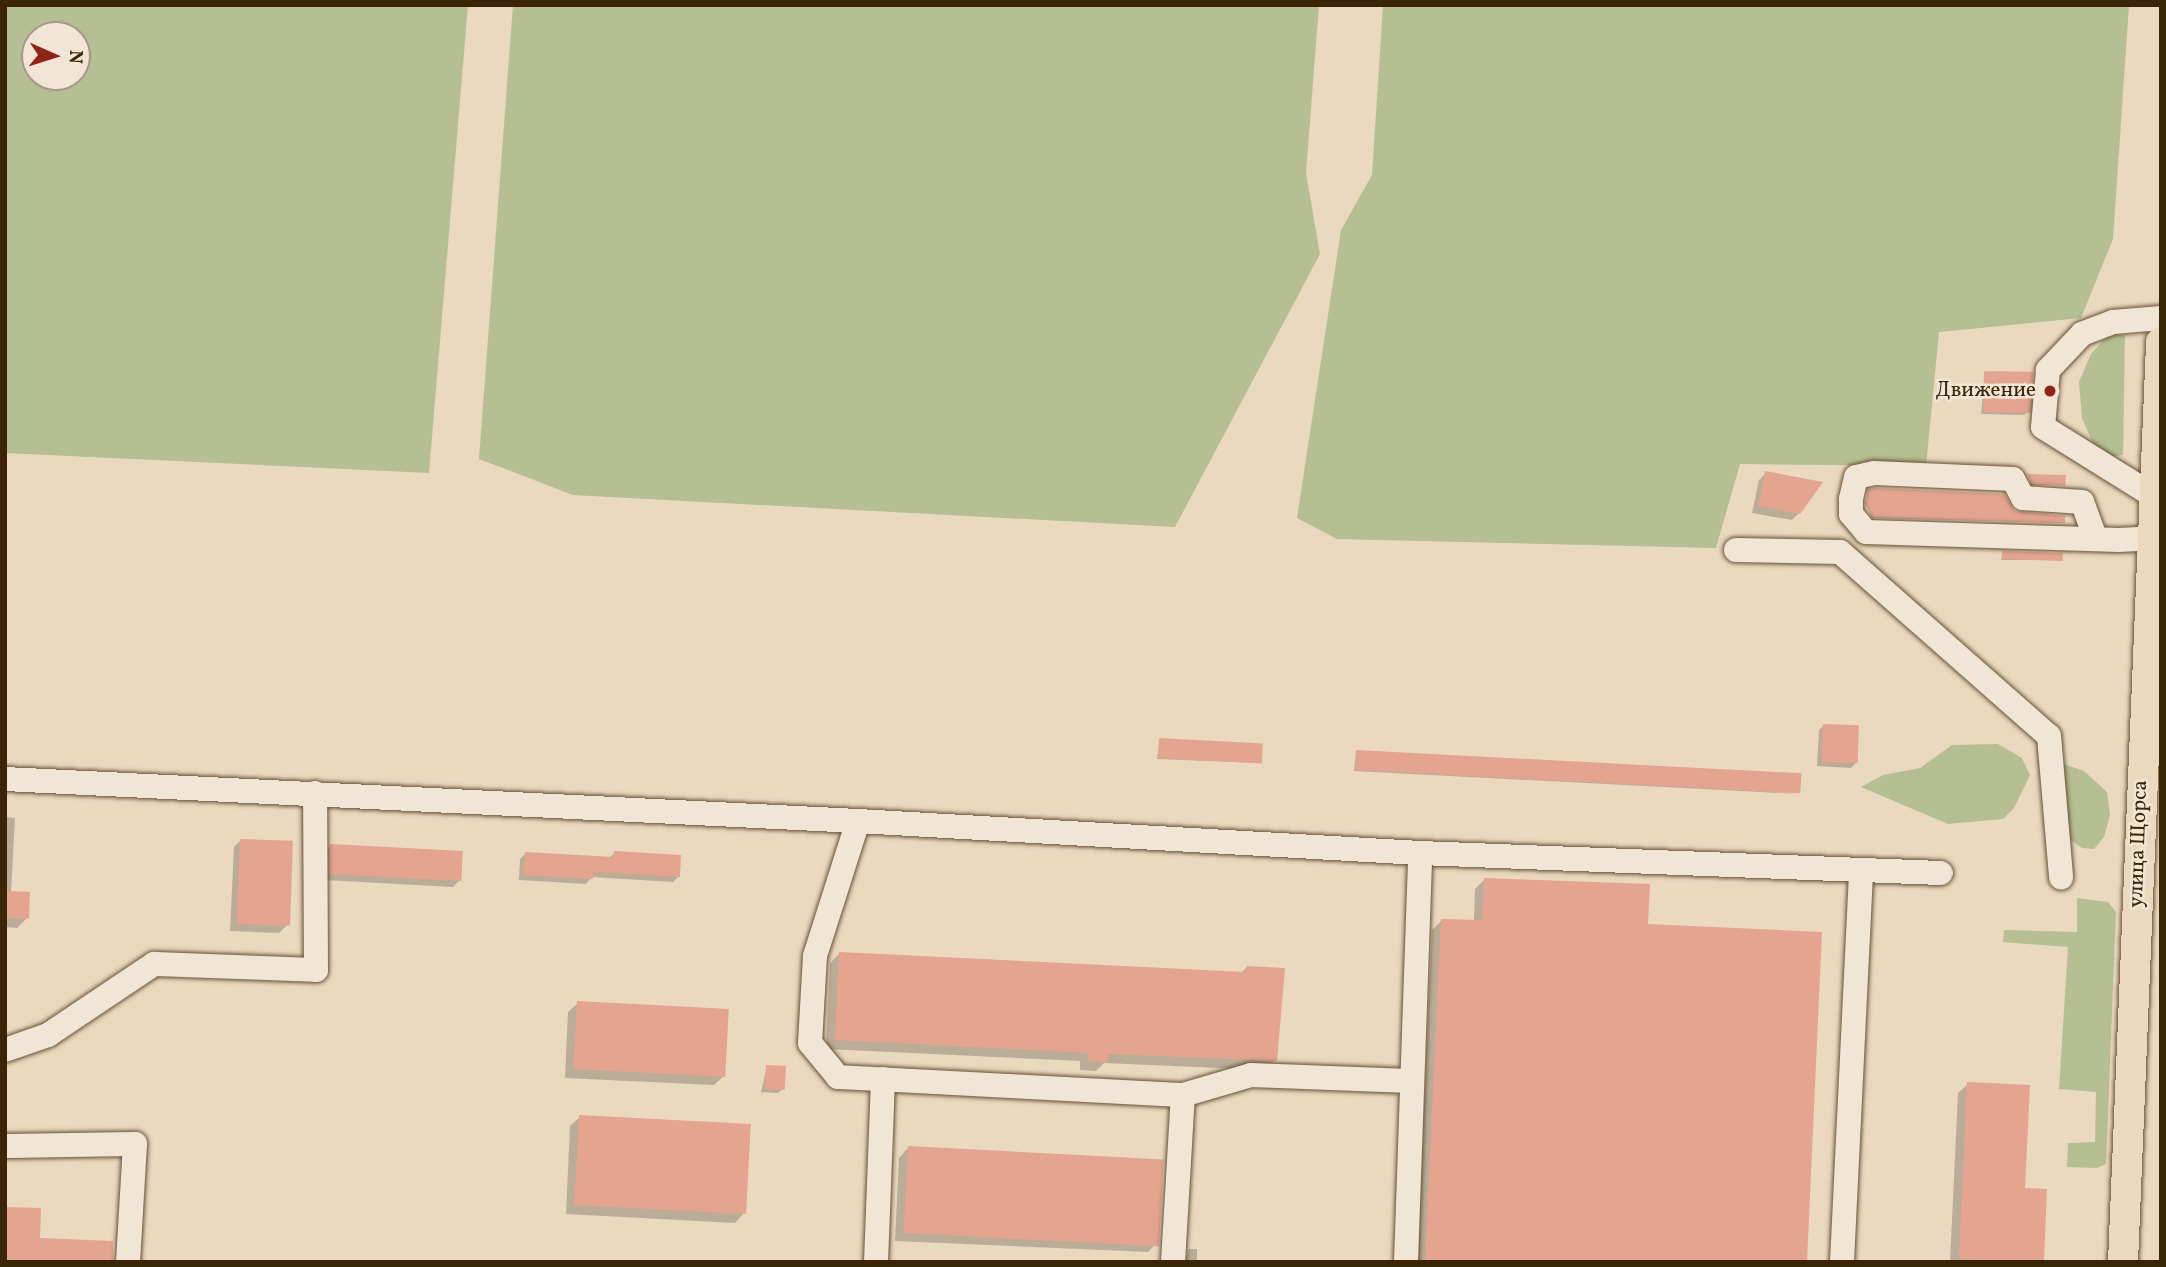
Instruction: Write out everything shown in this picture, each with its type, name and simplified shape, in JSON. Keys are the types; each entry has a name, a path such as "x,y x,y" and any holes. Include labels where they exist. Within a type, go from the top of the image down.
{"main road":[{"name":"улица Щорса","path":"2123,1262 2152,720 2152,538 2157,495 2161,342"}],"lane":[{"path":"2157,495 2043,427 2048,370 2082,334 2113,321 2161,318"},
{"path":"2095,537 2082,502 2023,498 2013,479 1874,473 1856,477 1851,499 1851,514 1866,532 2095,537 2152,538"},
{"path":"1736,550 1840,552 2049,736 2061,877"},
{"path":"5,779 858,821 1420,853 1941,873"},
{"path":"5,1050 48,1035 153,964 316,970 315,793"},
{"path":"858,821 814,956 810,1043 838,1077 1184,1095 1251,1075 1410,1081"},
{"path":"1406,1262 1410,1081 1420,853"},
{"path":"1842,1262 1861,870"},
{"path":"876,1262 883,1079"},
{"path":"1173,1262 1184,1095"},
{"path":"5,1146 135,1144 128,1262"}],"green space":[{"path":"5,5 468,5 429,473 5,453"},
{"path":"513,5 1319,5 1306,173 1320,254 1175,527 573,495 479,459"},
{"path":"1383,5 2129,5 2113,239 2081,318 1939,332 1926,466 1740,464 1716,548 1337,539 1297,518 1341,230 1372,175"},
{"path":"2109,334 2125,335 2123,455 2108,457 2094,446 2082,418 2079,382 2091,354"},
{"path":"1998,744 2022,758 2030,775 2014,808 2003,819 1948,824 1861,787 1883,775 1920,768 1952,745"},
{"path":"2052,760 2084,771 2107,792 2110,815 2104,837 2094,849 2082,848 2068,838"},
{"path":"2077,898 2108,902 2116,912 2106,1164 2097,1168 2067,1167 2068,1143 2095,1142 2096,1092 2059,1089 2068,947 2003,942 2004,930 2077,932"}],"building":[{"path":"1984,371 2033,372 2032,413 1983,412"},
{"path":"1765,471 1823,482 1800,514 1758,506"},
{"path":"2027,474 2066,475 2065,486 2032,484"},
{"path":"1868,489 2004,494 2015,511 2065,516 2065,523 1873,517 1866,501"},
{"path":"2002,551 2063,553 2063,561 2002,559"},
{"path":"1823,724 1859,725 1858,763 1822,762"},
{"path":"1159,738 1263,743 1262,763 1158,758"},
{"path":"1356,750 1801,773 1800,793 1355,770"},
{"path":"240,839 293,841 290,926 237,924"},
{"path":"330,844 463,851 461,881 328,874"},
{"path":"614,851 681,855 680,877 594,872 593,879 523,875 525,852 614,857"},
{"path":"1484,878 1650,884 1648,924 1822,932 1807,1262 1425,1262 1441,919 1482,920"},
{"path":"5,891 30,892 29,919 5,918"},
{"path":"839,952 1246,972 1247,966 1285,968 1277,1061 1108,1054 1107,1062 1088,1061 1089,1053 835,1040"},
{"path":"577,1001 729,1009 725,1077 573,1069"},
{"path":"766,1065 786,1066 785,1090 765,1089"},
{"path":"1967,1082 2030,1085 2025,1188 2047,1189 2044,1262 1959,1259"},
{"path":"579,1115 751,1124 746,1214 574,1205"},
{"path":"908,1146 1164,1159 1159,1246 903,1233"},
{"path":"5,1207 41,1208 40,1238 113,1241 113,1262 5,1262"}],"place":[{"name":"Движение","path":"2050,391"}]}
